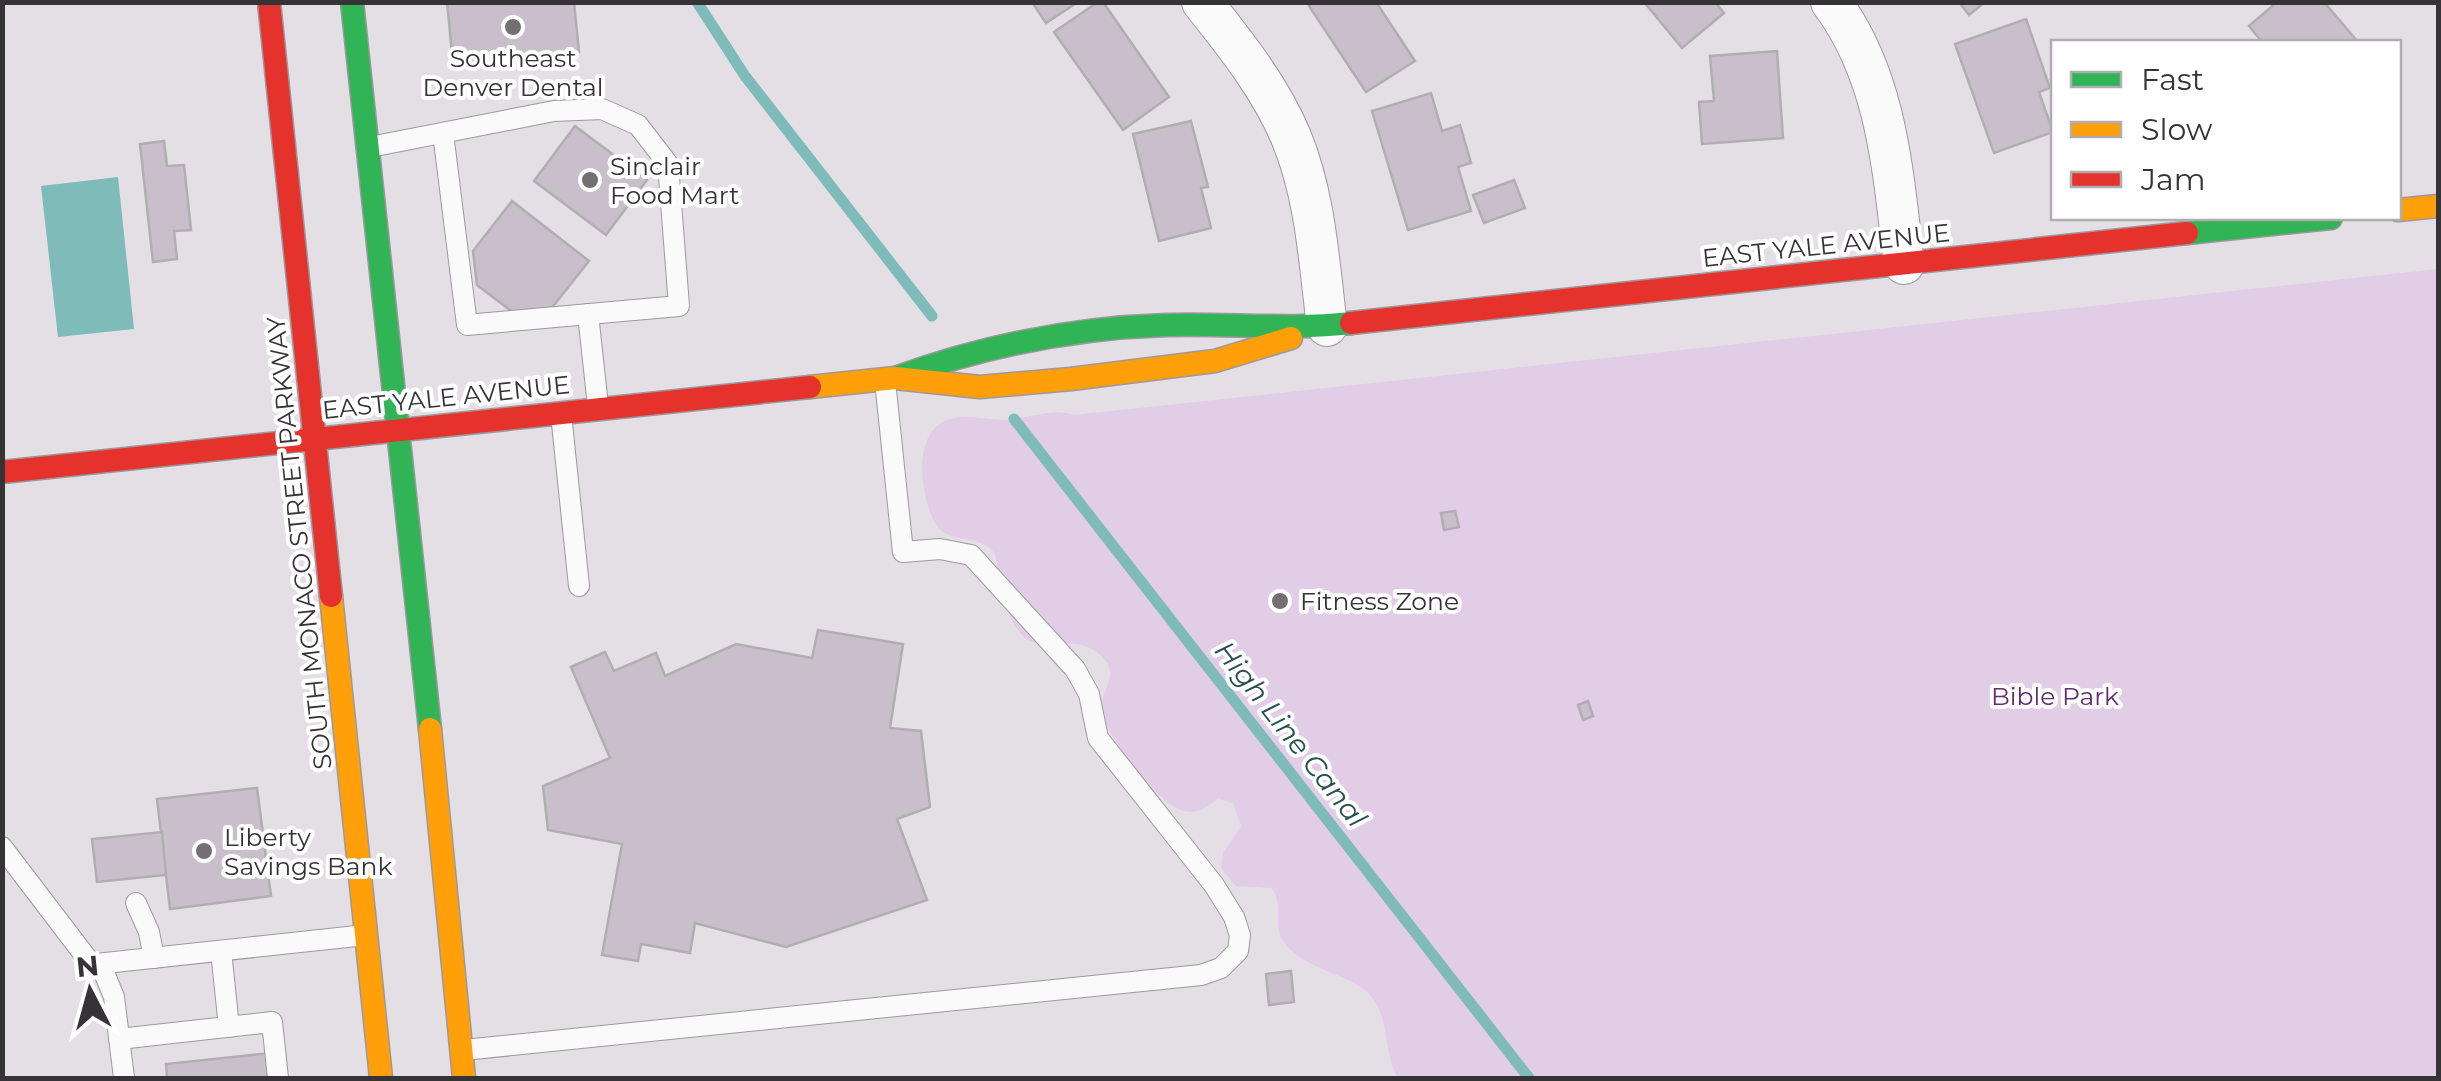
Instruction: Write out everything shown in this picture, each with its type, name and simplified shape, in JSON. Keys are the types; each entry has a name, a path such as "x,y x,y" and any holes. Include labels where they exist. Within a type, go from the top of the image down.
{"main road":[{"name":"SOUTH MONACO STREET PARKWAY","path":"269,2 382,1078"},
{"path":"352,2 400,430 464,1078"},
{"path":"2401,210 2438,206"},
{"name":"EAST YALE AVENUE","path":"890,378 954,355 1038,338 1184,322 1327,326 2312,220"},
{"name":"EAST YALE AVENUE","path":"3,472 890,378 980,387 1182,367 1238,356 1327,326"}],"street":[{"path":"1202,2 1260,78 1292,139 1313,215 1327,326"},
{"path":"1831,2 1860,50 1881,109 1904,264"}],"lane":[{"path":"368,148 443,133 554,111 602,109 638,125 668,164 678,306 468,325 443,133"},
{"path":"588,314 598,409"},
{"path":"461,1050 1200,974 1217,971 1234,958 1240,942 1234,917 1214,885 1098,738 1089,694 1075,669 972,554 940,549 903,552 890,378"},
{"path":"561,413 579,586"},
{"path":"2,847 89,961 101,964 366,935"},
{"path":"136,903 150,932 154,958"},
{"path":"221,951 229,1027"},
{"path":"101,964 112,991 124,1078"},
{"path":"120,1039 272,1022 278,1078"}],"green space":[{"name":"Bible Park","path":"2438,269 2438,1078 1398,1078 1375,1001 1357,985 1290,949 1279,933 1277,900 1271,888 1236,886 1221,868 1223,853 1241,826 1233,803 1218,799 1191,812 1179,809 1151,787 1106,723 1102,704 1110,672 1105,660 1083,645 1039,644 1021,634 1006,606 995,554 981,543 940,530 930,511 923,481 924,449 929,436 938,425 957,418 1005,420 1049,413 1074,415"}],"water":[{"path":"118,177 134,329 58,337 41,186"}],"building":[{"name":"Southeast Denver Dental","path":"447,2 574,2 579,52 453,64"},
{"path":"1032,2 1078,2 1046,23"},
{"path":"1103,2 1169,97 1123,130 1054,32"},
{"path":"1313,2 1376,2 1415,61 1366,92 1309,6"},
{"path":"1644,2 1715,2 1724,13 1682,48"},
{"path":"1959,2 1985,2 1969,15"},
{"path":"2277,2 2324,2 2356,40 2260,40 2249,26"},
{"path":"2026,19 2050,88 2039,92 2051,133 1994,153 1955,44"},
{"path":"1777,51 1783,138 1702,144 1699,102 1714,101 1710,56"},
{"path":"1431,93 1442,131 1460,125 1471,163 1458,167 1471,211 1408,230 1372,111"},
{"path":"1191,121 1208,187 1201,188 1211,228 1159,241 1133,134"},
{"name":"Sinclair Food Mart","path":"575,126 647,180 606,235 534,181"},
{"path":"164,141 167,166 184,165 191,230 174,231 177,259 153,262 140,144"},
{"path":"1514,180 1525,208 1484,223 1473,195"},
{"path":"512,201 589,261 550,310 515,314 477,285 473,251"},
{"path":"1455,511 1459,527 1444,530 1441,513"},
{"path":"818,630 903,644 890,728 921,731 930,807 897,819 927,900 786,947 695,923 690,953 641,944 638,961 602,955 622,844 548,830 543,786 610,758 571,667 605,652 614,671 656,653 665,676 736,644 812,658"},
{"path":"1588,701 1593,716 1583,720 1578,705"},
{"path":"257,788 271,896 170,909 157,799"},
{"path":"162,832 166,875 97,882 92,839"},
{"path":"1291,971 1294,1002 1269,1005 1266,974"},
{"path":"270,1053 273,1078 167,1078 166,1064"}],"waterway":[{"name":"High Line Canal","path":"697,2 745,76 932,316"},
{"name":"High Line Canal","path":"1014,419 1529,1078"}],"traffic: fast":[{"path":"352,2 430,729"},
{"path":"2187,233 2312,220"},
{"path":"895,378 995,348 1096,330 1166,325 1351,323"}],"traffic: slow":[{"path":"2401,210 2438,206"},
{"path":"810,387 895,378 980,387 1071,379 1215,361 1291,338"},
{"path":"331,596 381,1078"},
{"path":"430,729 464,1078"}],"traffic: jam":[{"path":"269,2 331,596"},
{"path":"1351,323 2187,233"},
{"path":"2,472 810,387"}],"place":[{"name":"Southeast Denver Dental","path":"513,27"},
{"name":"Sinclair Food Mart","path":"590,180"},
{"name":"Fitness Zone","path":"1280,601"},
{"name":"Liberty Savings Bank","path":"204,851"}]}
